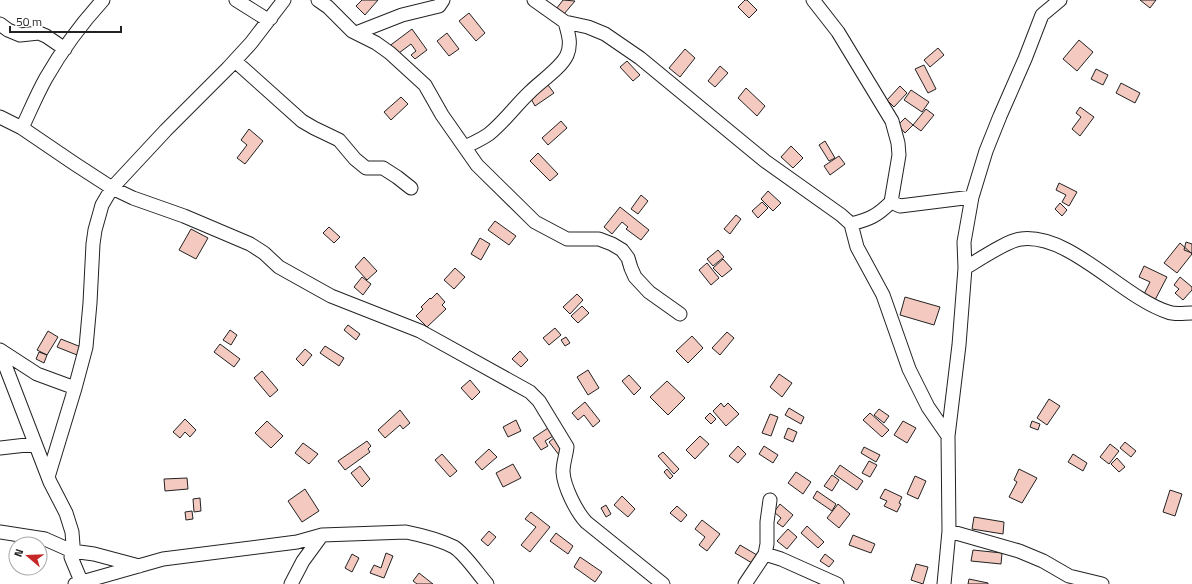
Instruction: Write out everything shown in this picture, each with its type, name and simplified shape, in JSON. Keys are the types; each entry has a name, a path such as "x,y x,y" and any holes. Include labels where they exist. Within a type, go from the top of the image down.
{"street":[{"path":"22,128 46,79 65,49 103,0"},
{"path":"236,0 268,20 271,18"},
{"path":"48,477 86,347 93,244 102,205 112,188 171,125 235,61 284,0"},
{"path":"318,0 328,7 352,31 376,43 390,53 425,85 442,115 477,165 535,222 567,239 599,239 622,250 628,258 635,277 649,292 680,314"},
{"path":"356,33 402,15 439,6 443,0"},
{"path":"534,0 565,22 588,27 605,34 622,44 765,161 841,215 851,224 857,247 883,295 909,369 928,407 948,436"},
{"path":"813,0 838,32 892,121 898,143 899,155 891,202 880,213 869,219 851,224"},
{"path":"944,584 949,531 948,436 960,345 965,268 964,242 972,197 994,130 1042,15 1060,0"},
{"path":"465,147 488,135 519,103 564,61 568,54 570,45 570,39 565,22"},
{"path":"0,24 8,30 20,35 39,33 65,49"},
{"path":"235,61 302,121 339,140 361,165 370,169 383,168 411,188"},
{"path":"0,117 22,128 112,188 133,198 184,216 250,244 264,253 279,267 304,280 312,286 358,308 420,331 530,392 539,401 567,447 563,464 564,478 580,516 663,584"},
{"path":"891,202 900,206 972,197"},
{"path":"965,268 1007,243 1020,238 1036,239 1053,243 1081,258 1137,296 1160,309 1170,313 1192,313"},
{"path":"0,351 37,374 75,388"},
{"path":"0,351 48,477 66,513 72,532 73,545 71,557 78,583 163,560 297,542 322,535 406,532 418,534 454,548 460,552 487,584"},
{"path":"0,448 35,444"},
{"path":"745,584 765,554 770,500"},
{"path":"949,531 1019,550 1043,561 1069,576 1102,584"},
{"path":"0,532 45,539 72,551 94,554 140,566"},
{"path":"291,584 303,562 322,535"},
{"path":"765,554 781,559 837,584"}],"building":[{"path":"362,0 378,0 365,15 356,6"},
{"path":"563,0 575,1 564,14 557,8"},
{"path":"745,0 747,0 757,10 749,18 738,7"},
{"path":"1140,0 1156,0 1150,8"},
{"path":"469,13 485,33 476,41 459,21"},
{"path":"412,29 427,50 415,59 411,55 416,51 411,44 395,56 388,47"},
{"path":"447,33 459,49 449,56 437,41"},
{"path":"1079,40 1093,52 1077,71 1063,59"},
{"path":"938,48 944,55 930,67 924,60"},
{"path":"685,49 695,58 680,77 669,68"},
{"path":"627,61 640,75 633,81 620,67"},
{"path":"924,65 936,89 928,93 915,69"},
{"path":"720,66 728,73 715,87 708,81"},
{"path":"1096,69 1108,75 1103,85 1091,79"},
{"path":"1121,83 1140,93 1135,103 1116,93"},
{"path":"548,85 554,93 535,106 530,97"},
{"path":"900,86 907,93 894,107 887,100"},
{"path":"746,88 765,106 757,116 738,98"},
{"path":"911,90 929,102 922,112 904,100"},
{"path":"401,97 408,104 391,120 384,112"},
{"path":"1080,107 1094,117 1080,136 1072,129 1081,117 1076,113"},
{"path":"926,109 934,115 921,131 913,125"},
{"path":"905,118 913,125 905,133 898,125"},
{"path":"561,121 567,128 548,145 542,138"},
{"path":"249,129 263,141 245,164 237,158 247,145 241,140"},
{"path":"825,141 835,158 829,161 819,145"},
{"path":"791,146 803,158 793,168 781,157"},
{"path":"538,153 558,174 550,181 530,161"},
{"path":"839,156 845,164 830,175 824,166"},
{"path":"1059,183 1077,192 1069,206 1062,202 1066,195 1056,190"},
{"path":"768,191 781,203 773,211 761,199"},
{"path":"641,195 648,201 638,214 631,209"},
{"path":"762,202 768,208 758,218 752,211"},
{"path":"1060,203 1067,210 1062,216 1055,209"},
{"path":"620,207 649,230 641,240 626,229 628,227 622,222 612,234 604,227"},
{"path":"736,215 741,219 730,234 724,229"},
{"path":"495,221 516,236 509,245 488,230"},
{"path":"329,227 340,237 334,243 323,233"},
{"path":"191,229 208,238 196,259 179,250"},
{"path":"480,238 490,244 481,260 471,254"},
{"path":"1186,242 1192,244 1192,253 1184,250"},
{"path":"1180,243 1192,254 1177,273 1164,263"},
{"path":"718,250 724,257 713,266 707,259"},
{"path":"364,257 377,271 367,280 355,267"},
{"path":"723,259 732,269 722,277 713,268"},
{"path":"707,263 719,278 711,285 699,270"},
{"path":"1144,266 1167,277 1155,300 1144,294 1150,282 1139,277"},
{"path":"455,268 465,277 454,289 444,280"},
{"path":"362,277 371,284 363,295 354,287"},
{"path":"1180,277 1192,287 1192,290 1183,300 1175,293 1179,289 1174,285"},
{"path":"437,293 445,302 442,305 446,309 427,327 416,316 423,309 421,307"},
{"path":"577,294 583,300 570,314 563,307"},
{"path":"905,297 940,307 934,325 900,315"},
{"path":"582,306 589,313 578,323 571,316"},
{"path":"348,325 360,334 356,340 344,330"},
{"path":"555,328 561,335 549,345 543,338"},
{"path":"230,330 237,335 231,345 223,340"},
{"path":"48,331 58,337 47,355 37,350"},
{"path":"727,332 734,338 720,355 712,348"},
{"path":"692,336 703,348 688,363 676,351"},
{"path":"566,337 570,343 565,346 561,340"},
{"path":"61,339 81,347 77,355 57,347"},
{"path":"220,344 240,359 234,367 214,352"},
{"path":"325,346 344,358 339,366 320,353"},
{"path":"305,349 312,355 303,366 296,359"},
{"path":"520,351 528,360 521,367 512,359"},
{"path":"39,352 47,355 44,363 36,359"},
{"path":"588,370 599,388 588,395 577,377"},
{"path":"262,371 278,390 270,397 254,378"},
{"path":"779,374 792,383 782,397 770,387"},
{"path":"629,375 641,388 634,395 622,381"},
{"path":"470,380 480,392 472,400 461,388"},
{"path":"667,381 685,398 668,415 650,397"},
{"path":"1049,399 1060,406 1047,425 1037,418"},
{"path":"585,402 600,421 593,427 584,415 578,420 572,413"},
{"path":"721,403 724,407 728,403 739,414 726,426 713,411"},
{"path":"789,408 804,417 801,424 785,415"},
{"path":"879,409 889,416 884,423 874,415"},
{"path":"400,410 410,423 403,429 400,425 385,438 378,430"},
{"path":"710,413 716,419 711,424 705,418"},
{"path":"870,413 889,430 882,437 863,420"},
{"path":"770,414 778,417 771,436 762,433"},
{"path":"185,419 196,430 190,437 185,432 180,438 173,432"},
{"path":"516,420 521,431 508,437 503,427"},
{"path":"267,421 283,436 271,448 255,433"},
{"path":"903,421 916,428 907,443 894,435"},
{"path":"1032,421 1040,424 1038,430 1030,427"},
{"path":"548,428 553,436 545,441 548,446 541,450 533,438"},
{"path":"788,428 797,432 793,442 784,438"},
{"path":"700,436 709,444 695,459 686,450"},
{"path":"555,437 565,450 559,455 549,442"},
{"path":"367,441 371,446 368,449 370,452 345,470 338,461"},
{"path":"1125,442 1136,451 1131,457 1120,448"},
{"path":"303,443 318,454 309,464 295,453"},
{"path":"1110,444 1119,451 1109,464 1100,457"},
{"path":"738,446 746,454 738,463 729,456"},
{"path":"764,446 778,455 773,463 759,454"},
{"path":"864,447 880,455 876,462 861,453"},
{"path":"489,449 497,457 482,470 475,462"},
{"path":"663,452 679,469 674,474 658,456"},
{"path":"442,454 457,471 450,477 435,460"},
{"path":"1073,454 1087,463 1083,471 1068,462"},
{"path":"1117,458 1125,467 1119,472 1111,464"},
{"path":"869,461 877,465 870,477 862,473"},
{"path":"513,464 521,478 503,487 496,473"},
{"path":"840,465 863,481 857,490 834,474"},
{"path":"360,466 370,479 362,487 351,473"},
{"path":"667,469 673,476 670,479 664,472"},
{"path":"1019,469 1037,478 1022,503 1009,497 1017,482 1014,480"},
{"path":"796,472 811,482 803,494 788,483"},
{"path":"832,475 839,480 832,491 824,486"},
{"path":"915,476 926,481 918,499 907,494"},
{"path":"187,478 188,489 165,491 164,479"},
{"path":"305,489 319,511 302,522 288,501"},
{"path":"885,489 902,497 899,503 901,504 897,512 884,506 887,501 880,498"},
{"path":"1170,490 1182,494 1175,516 1163,512"},
{"path":"817,491 836,504 832,511 813,498"},
{"path":"622,496 635,509 628,517 614,505"},
{"path":"200,498 201,511 194,512 193,499"},
{"path":"780,504 793,515 783,527 777,523 781,518 774,512"},
{"path":"838,504 850,514 839,528 827,518"},
{"path":"606,505 611,514 606,517 601,508"},
{"path":"677,506 687,515 681,522 670,513"},
{"path":"192,511 193,519 186,520 185,512"},
{"path":"531,512 550,527 530,552 521,545 536,527 525,519"},
{"path":"974,517 1004,522 1003,534 972,529"},
{"path":"702,520 720,534 707,551 699,545 705,537 695,529"},
{"path":"807,526 824,542 818,548 801,533"},
{"path":"788,529 797,537 787,549 777,541"},
{"path":"489,531 496,537 488,546 481,540"},
{"path":"556,533 573,546 568,554 550,541"},
{"path":"853,535 875,544 871,553 849,545"},
{"path":"740,545 757,555 752,563 735,553"},
{"path":"973,550 1002,553 1001,564 971,561"},
{"path":"386,553 393,556 384,578 370,573 374,565 381,568"},
{"path":"352,554 359,558 352,572 345,568"},
{"path":"825,554 834,561 829,567 820,561"},
{"path":"580,557 602,572 595,582 574,567"},
{"path":"916,564 928,567 923,584 911,580"},
{"path":"419,573 433,584 417,584 413,581"},
{"path":"969,579 988,583 988,584 968,584"}]}
